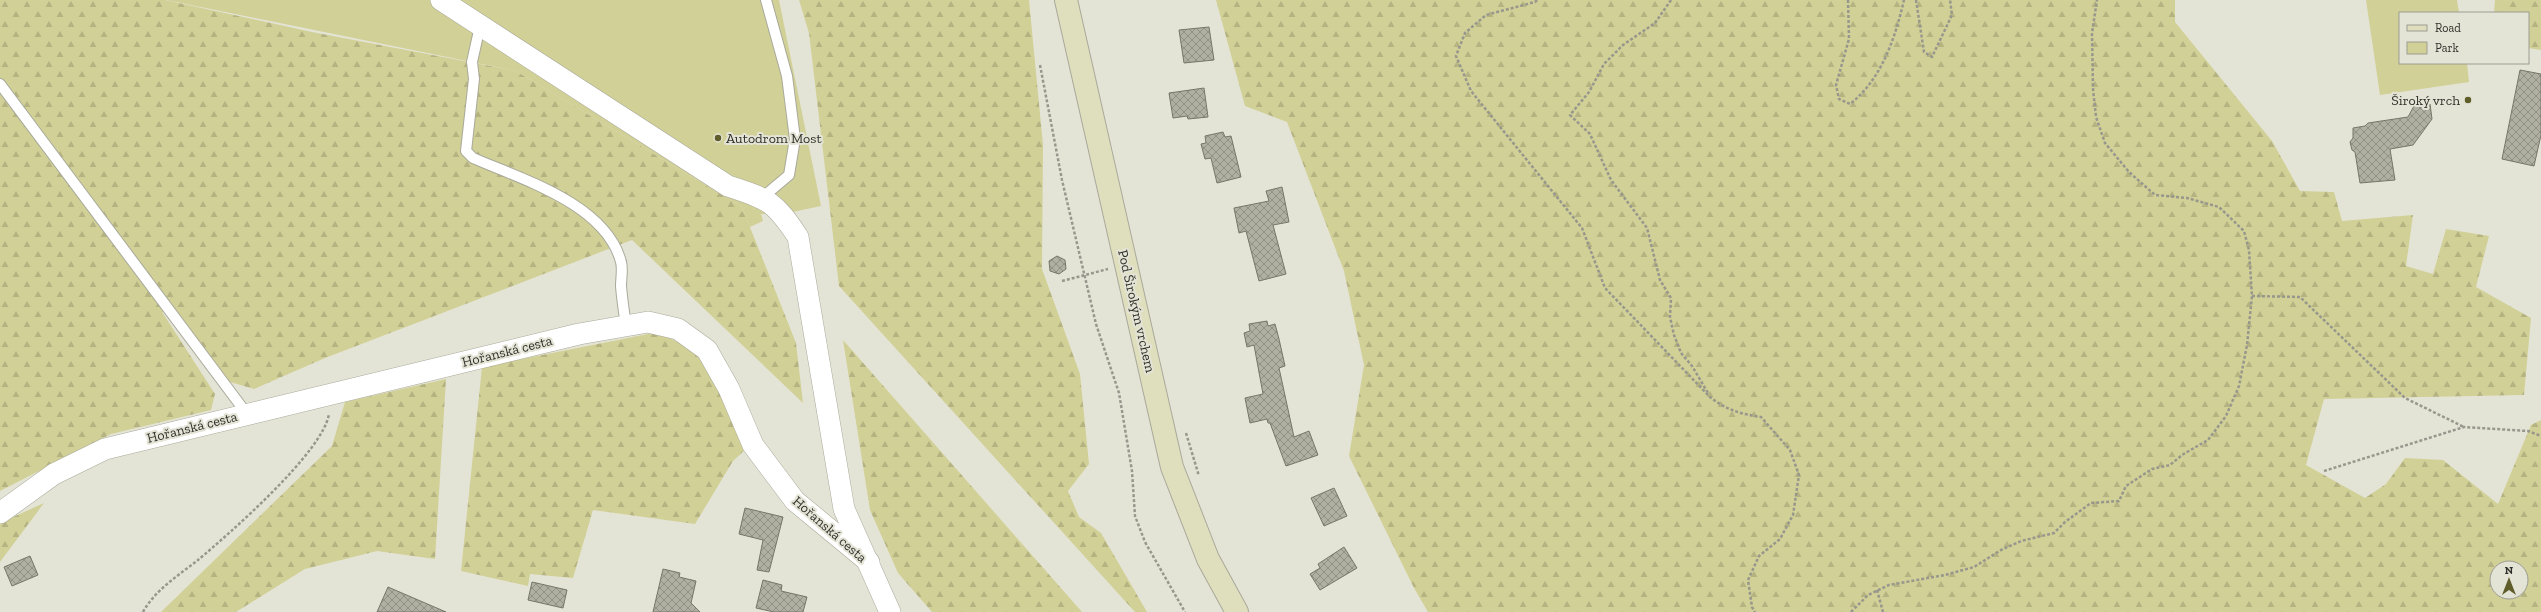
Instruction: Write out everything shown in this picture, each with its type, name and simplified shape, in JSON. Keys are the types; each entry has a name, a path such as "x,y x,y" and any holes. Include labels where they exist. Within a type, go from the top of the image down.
{"street":[{"path":"441,0 728,186 763,197 782,214 798,237 844,510 869,562"},
{"name":"Pod Širokým vrchem","path":"1066,0 1172,467 1208,559 1237,612"},
{"name":"Hořanská cesta","path":"0,513 54,474 105,449 579,334 648,322 678,329 707,350 729,389 753,445 795,501 869,562 890,612"}],"lane":[{"path":"763,197 789,175 795,139 786,76 766,0"},
{"path":"480,26 472,62 474,79 466,151 473,158 551,191 586,215 610,236 621,262 622,305 626,326"},
{"path":"0,84 247,414"}],"path":[{"path":"1537,0 1535,2 1486,15 1465,33 1456,56 1471,91 1582,228 1605,288 1721,407 1739,414 1761,417 1790,450 1799,475 1793,514 1780,539 1759,556 1748,580 1752,606 1756,612"},
{"path":"1671,0 1655,23 1623,45 1604,64 1589,92 1570,115 1590,134 1611,180 1647,228 1660,280 1671,298 1670,317 1674,335 1681,353 1692,366 1710,397"},
{"path":"1848,0 1849,39 1836,85 1839,99 1850,104 1865,93 1885,61 1904,0"},
{"path":"1916,0 1924,52 1932,57 1952,15 1950,0"},
{"path":"1851,612 1868,595 1889,585 1945,575 1974,567 2001,550 2021,541 2054,533 2065,522 2091,503 2119,501 2126,486 2152,469 2170,465 2182,455 2208,440 2226,416 2239,386 2247,344 2252,296 2249,250 2244,231 2219,207 2187,198 2155,195 2129,172 2105,142 2096,117 2093,88 2092,33 2097,0"},
{"path":"1040,65 1062,180 1101,345 1119,393 1132,471 1136,516 1139,529 1185,612"},
{"path":"1062,281 1126,265"},
{"path":"2252,296 2300,297 2406,398 2464,427"},
{"path":"143,612 150,600 208,551 302,462 327,424 330,410 325,395"},
{"path":"2324,471 2464,427 2528,431 2541,436"},
{"path":"1186,432 1199,477"},
{"path":"1877,590 1883,612"}],"green space":[{"path":"0,0 165,0 312,32 516,71 742,207 796,343 803,403 632,240 325,358 254,389 227,381 178,314 162,312 215,394 211,410 111,434 0,491"},
{"name":"Autodrom Most","path":"166,0 779,0 821,206 783,214 761,214 763,221 750,227 742,207 516,71"},
{"path":"799,0 1029,0 1043,145 1042,269 1080,374 1089,464 1068,491 1079,517 1101,533 1147,612 1135,612 839,286 809,33"},
{"path":"1216,0 2175,0 2175,22 2272,141 2300,191 2334,192 2342,221 2413,215 2406,266 2433,274 2446,229 2489,236 2476,287 2531,318 2524,395 2324,399 2306,465 2365,498 2386,484 2405,458 2443,460 2498,504 2531,425 2541,420 2541,612 1428,612 1414,588 1349,456 1364,365 1344,271 1287,122 1245,106"},
{"path":"2366,0 2457,0 2459,12 2399,12 2399,64 2467,64 2469,82 2380,95"},
{"path":"2495,0 2541,0 2541,50 2529,48 2529,12 2494,12"},
{"path":"658,332 703,355 746,449 733,461 695,524 593,510 573,578 530,574 528,586 461,571 482,367"},
{"path":"843,340 1082,612 932,612 898,573 870,510"},
{"path":"446,379 435,559 377,551 305,569 236,612 161,612 332,446 345,402"},
{"path":"44,503 0,562 0,523"}],"building":[{"path":"1209,27 1214,60 1184,63 1179,30"},
{"path":"2520,70 2541,74 2541,135 2534,166 2502,159"},
{"path":"1204,88 1208,117 1188,119 1187,116 1173,118 1169,93"},
{"path":"2430,104 2432,119 2413,145 2390,149 2395,180 2360,183 2355,152 2352,150 2350,142 2353,138 2353,128 2365,126 2368,123 2408,117 2414,106"},
{"path":"1223,132 1225,137 1231,136 1241,177 1217,183 1211,158 1205,159 1201,144 1206,143 1205,136"},
{"path":"1282,187 1289,222 1273,225 1286,274 1259,281 1246,231 1239,233 1234,208 1269,201 1266,191"},
{"path":"1057,256 1065,260 1066,269 1059,274 1050,271 1049,261"},
{"path":"1267,321 1268,326 1275,324 1279,339 1285,366 1279,368 1294,437 1309,431 1318,455 1286,466 1270,423 1268,423 1267,419 1250,423 1245,398 1263,394 1254,345 1247,347 1244,333 1250,331 1249,324"},
{"path":"1334,488 1347,516 1324,526 1311,498"},
{"path":"745,508 783,517 769,572 757,570 763,540 739,534"},
{"path":"1344,547 1357,568 1320,590 1310,574 1320,568 1318,564"},
{"path":"30,556 38,575 12,586 4,567"},
{"path":"663,569 680,573 679,577 696,581 691,603 700,612 653,612"},
{"path":"763,580 782,585 781,591 807,597 803,612 774,612 756,608"},
{"path":"532,582 567,590 563,608 528,600"},
{"path":"388,587 446,612 377,612"}],"place":[{"name":"Široký vrch","path":"2468,100"},
{"name":"Autodrom Most","path":"718,138"}]}
